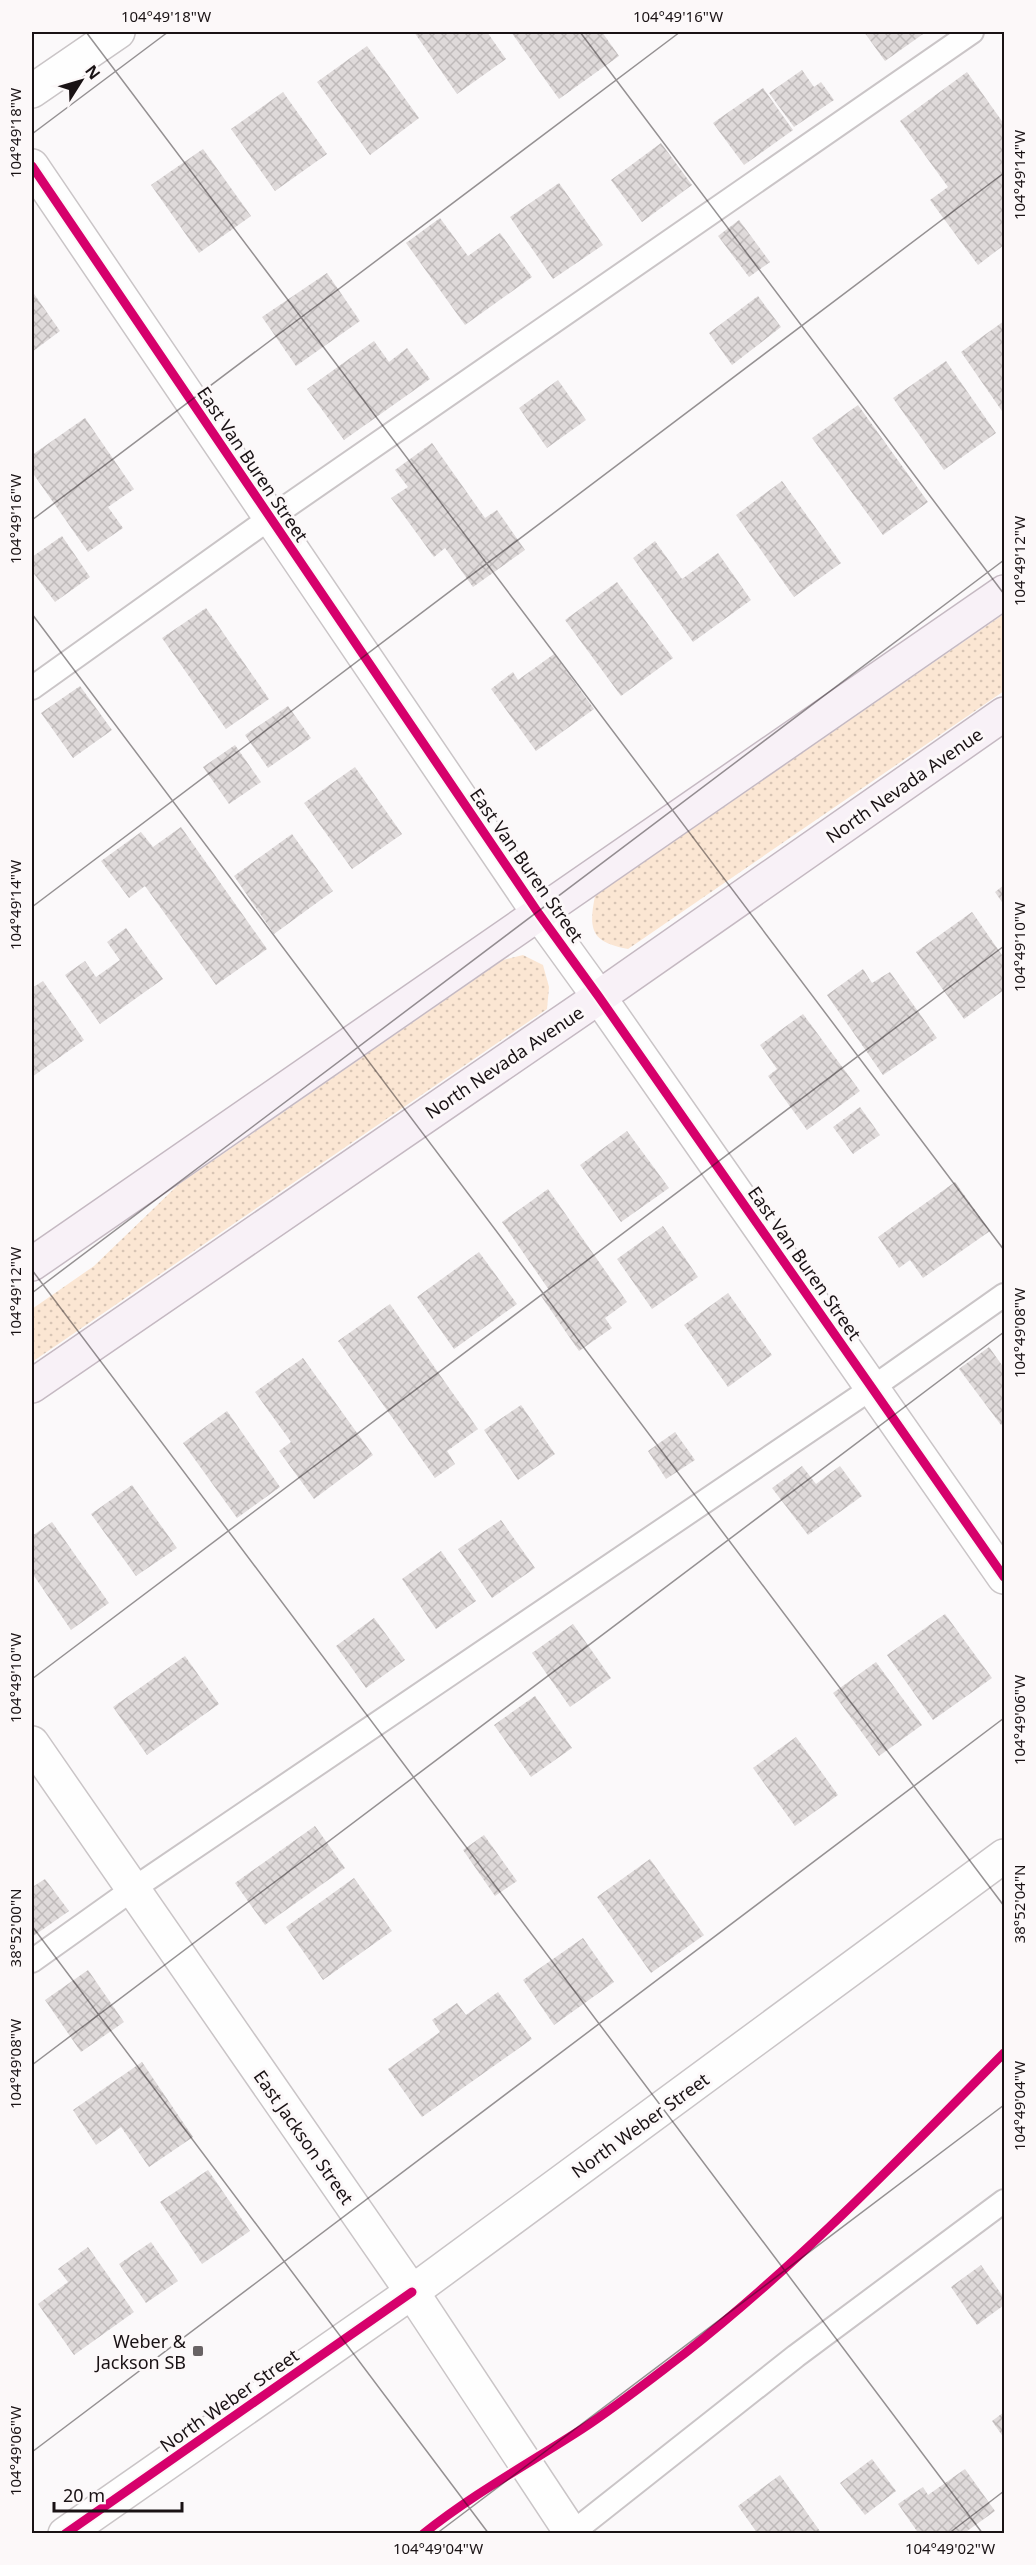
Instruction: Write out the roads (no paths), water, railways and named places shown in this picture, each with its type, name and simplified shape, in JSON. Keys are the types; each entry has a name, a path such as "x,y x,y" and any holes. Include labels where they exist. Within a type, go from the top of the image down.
{"main road":[{"path":"32,1264 1005,592"},
{"name":"North Nevada Avenue","path":"32,1386 599,997 1005,714"}],"street":[{"path":"32,92 118,32"},
{"name":"East Van Buren Street","path":"32,166 539,914 1005,1576"},
{"name":"East Jackson Street","path":"32,1743 412,2292 572,2533"},
{"name":"North Weber Street","path":"65,2534 412,2292 1005,1856"}],"lane":[{"path":"32,688 270,518 972,32"},
{"path":"32,1961 133,1889 872,1388 1005,1295"},
{"path":"572,2533 796,2356 1005,2201"}],"place":[{"name":"Weber & Jackson SB","path":"198,2351"}]}
